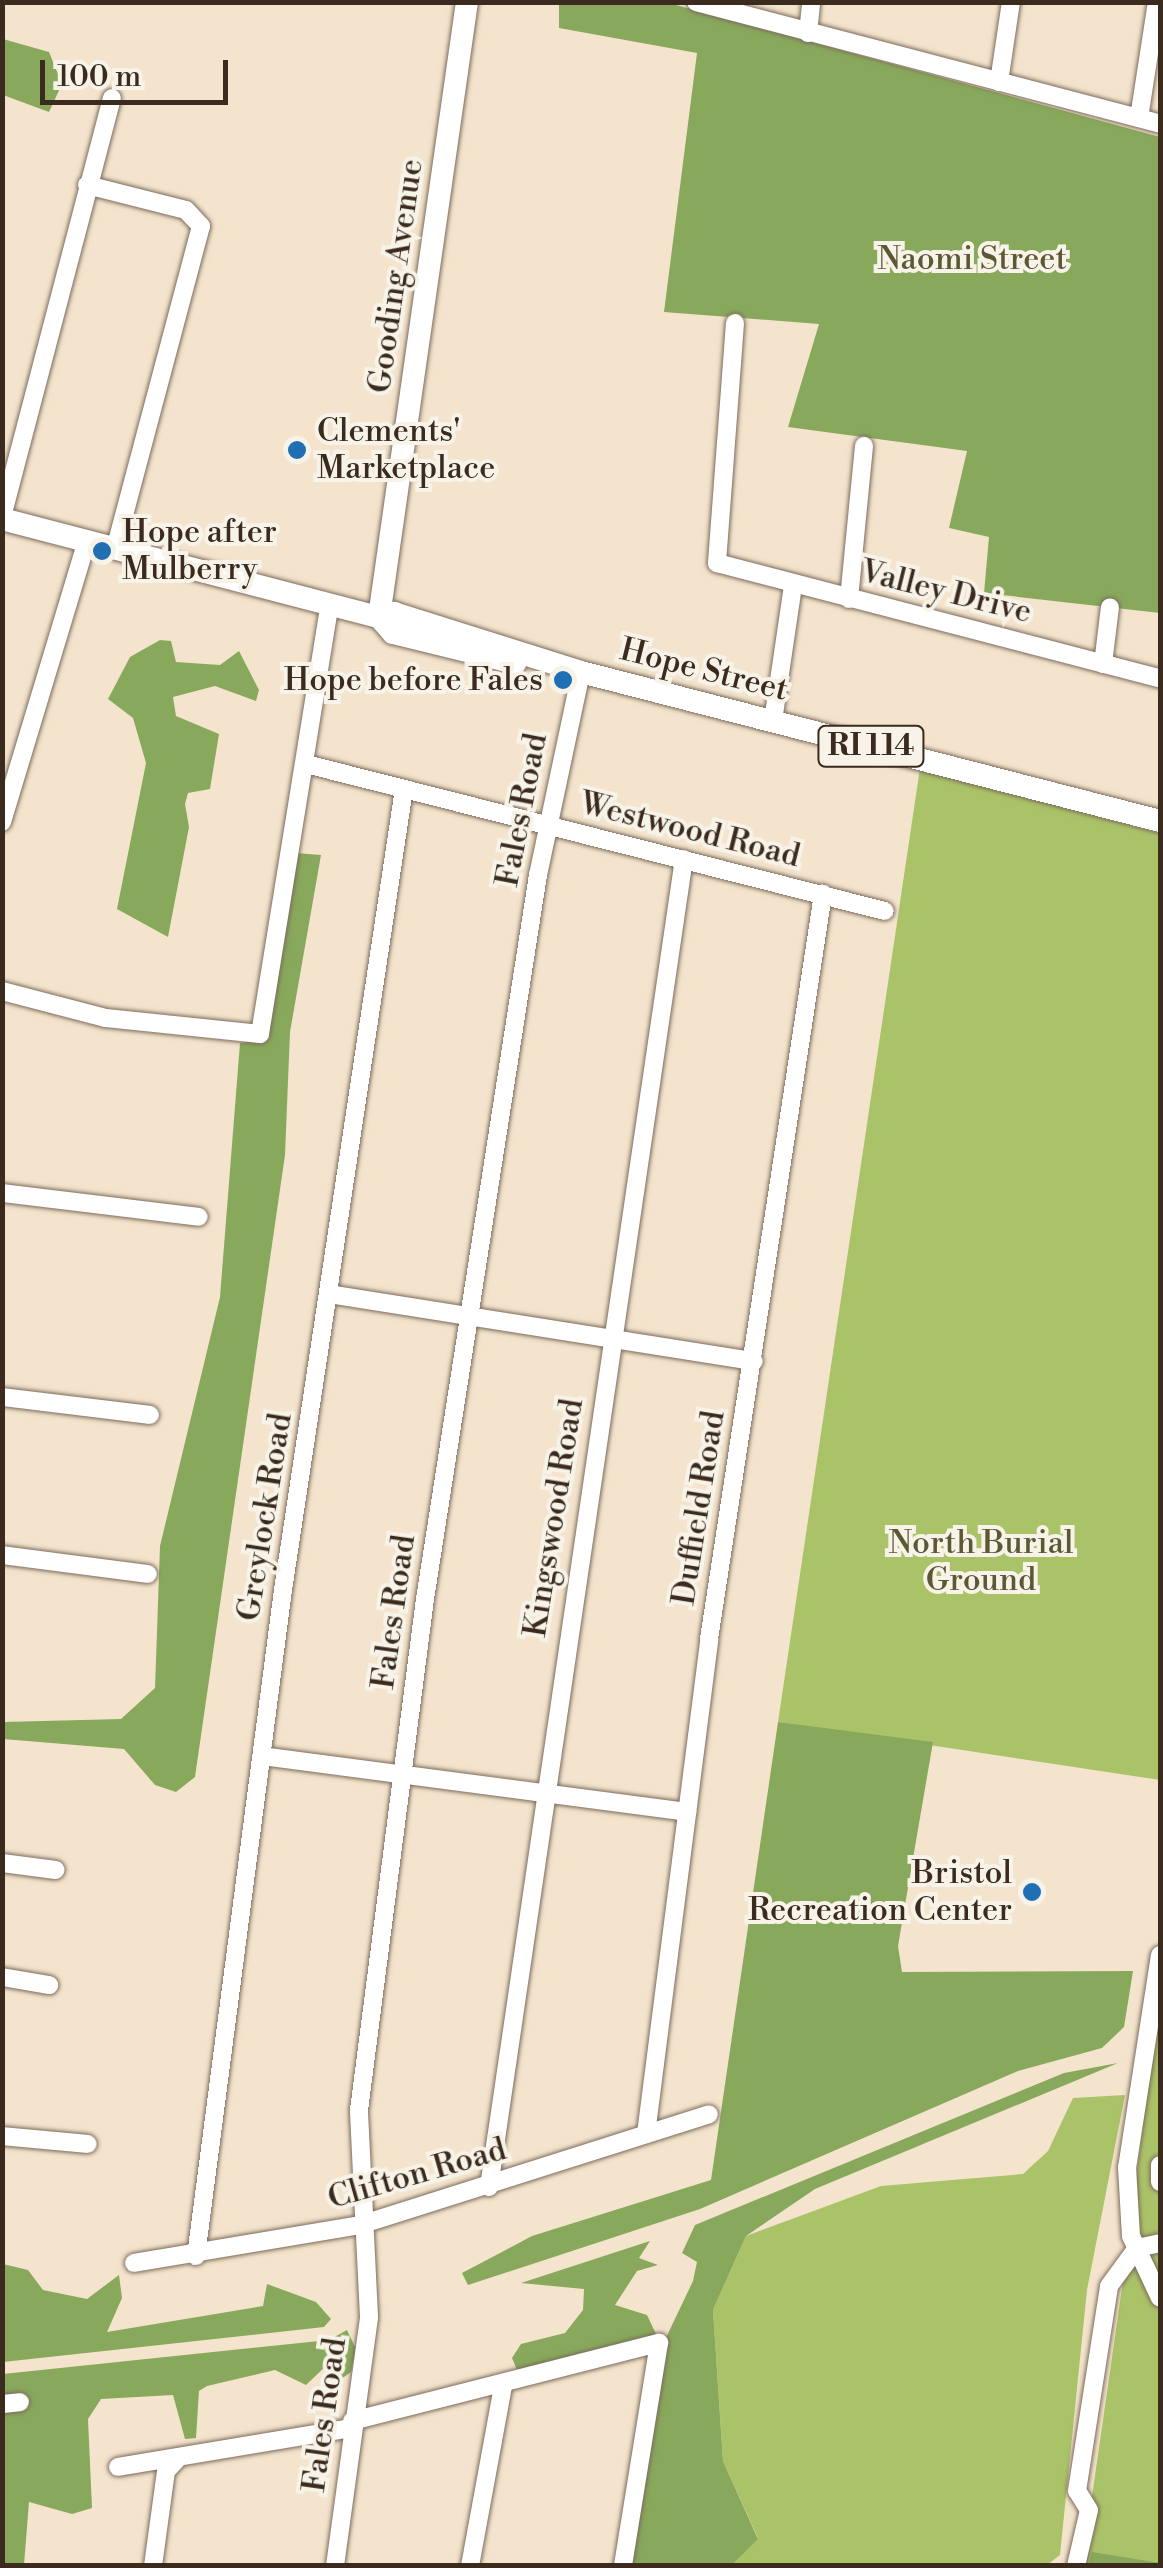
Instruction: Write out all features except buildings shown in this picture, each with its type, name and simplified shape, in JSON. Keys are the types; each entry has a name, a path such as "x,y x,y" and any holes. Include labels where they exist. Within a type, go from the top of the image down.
{"main road":[{"name":"Gooding Avenue","path":"379,617 467,2"},
{"name":"Hope Street","path":"2,518 379,617 393,632 580,672 1160,820"}],"street":[{"path":"696,2 1160,124"},
{"path":"808,33 812,2"},
{"path":"999,82 1011,2"},
{"path":"1139,118 1156,2"},
{"path":"2,518 112,98"},
{"path":"87,184 198,215 115,548"},
{"name":"Valley Drive","path":"735,322 716,563 1160,678"},
{"path":"849,598 864,446"},
{"path":"2,822 11,768 88,542"},
{"path":"773,721 793,585"},
{"path":"2,991 106,1018 256,1036 306,764 330,604"},
{"path":"1103,664 1110,608"},
{"name":"Fales Road","path":"335,2566 370,2317 360,2226 358,2120 402,1775 546,825 580,672"},
{"name":"Westwood Road","path":"306,764 886,911"},
{"name":"Greylock Road","path":"196,2256 262,1756 404,789"},
{"name":"Kingswood Road","path":"489,2187 684,859"},
{"name":"Duffield Road","path":"646,2134 687,1812 823,894"},
{"path":"2,1192 199,1217"},
{"path":"329,1294 754,1361"},
{"path":"2,1396 150,1415"},
{"path":"2,1555 148,1574"},
{"path":"262,1756 687,1812"},
{"path":"2,1863 56,1870"},
{"path":"1160,1955 1127,2167 1137,2248 1160,2298"},
{"path":"2,1978 49,1985"},
{"name":"Clifton Road","path":"134,2263 196,2256 360,2226 709,2114"},
{"path":"2,2136 88,2144"},
{"path":"1160,2165 1160,2182"},
{"path":"1076,2566 1089,2510 1077,2490 1108,2286 1137,2248 1160,2243"},
{"path":"118,2467 177,2460 352,2424 659,2342 623,2566"},
{"path":"470,2566 504,2386"},
{"path":"153,2566 166,2471 177,2460"}],"green space":[{"name":"Naomi Street","path":"559,3 669,3 1160,137 1160,613 984,593 989,537 949,528 967,451 788,427 819,324 664,312 697,53 559,28"},
{"path":"3,39 49,52 62,84 49,112 3,95"},
{"path":"160,640 171,641 176,662 220,665 239,651 259,690 256,701 215,686 173,697 176,716 219,734 210,789 188,793 185,804 189,827 168,937 117,909 146,763 133,718 108,699 130,657"},
{"name":"North Burial Ground","path":"920,768 1160,833 1160,1780 778,1722"},
{"path":"296,853 321,855 290,1032 285,1155 195,1777 176,1792 155,1785 124,1749 3,1739 3,1722 121,1719 155,1688 160,1546 220,1297 240,1043 266,1040"},
{"path":"778,1722 933,1742 898,1946 902,1972 1133,1971 1124,2027 1102,2048 1018,2071 700,2209 468,2285 462,2273 532,2236 711,2180"},
{"path":"1160,1990 1160,2565 1082,2566 1124,2274"},
{"path":"1118,2063 815,2189 746,2236 713,2310 723,2461 758,2539 732,2565 630,2566 663,2344 693,2281 697,2262 682,2253 695,2225 1064,2073"},
{"path":"1125,2095 1087,2290 1060,2555 1047,2565 732,2565 758,2538 723,2461 713,2310 746,2236 881,2186 1023,2174 1048,2151 1073,2098"},
{"path":"650,2241 639,2258 658,2265 637,2271 615,2305 647,2315 657,2336 517,2370 512,2358 521,2344 565,2333 583,2310 584,2289 521,2283"},
{"path":"3,2264 28,2270 43,2290 87,2299 119,2275 122,2298 107,2332 263,2306 267,2284 316,2302 331,2319 324,2327 3,2362"},
{"path":"347,2330 356,2349 351,2372 341,2379 330,2362 306,2385 275,2370 207,2386 199,2391 196,2438 185,2439 173,2395 101,2399 88,2419 92,2508 72,2514 29,2502 24,2565 3,2566 3,2374 329,2340"},
{"path":"1092,2552 1160,2563 1160,2565 1089,2565"}],"place":[{"name":"Clements' Marketplace","path":"297,450"},
{"name":"Hope after Mulberry","path":"102,551"},
{"name":"Hope before Fales","path":"563,680"},
{"name":"Bristol Recreation Center","path":"1032,1892"}]}
